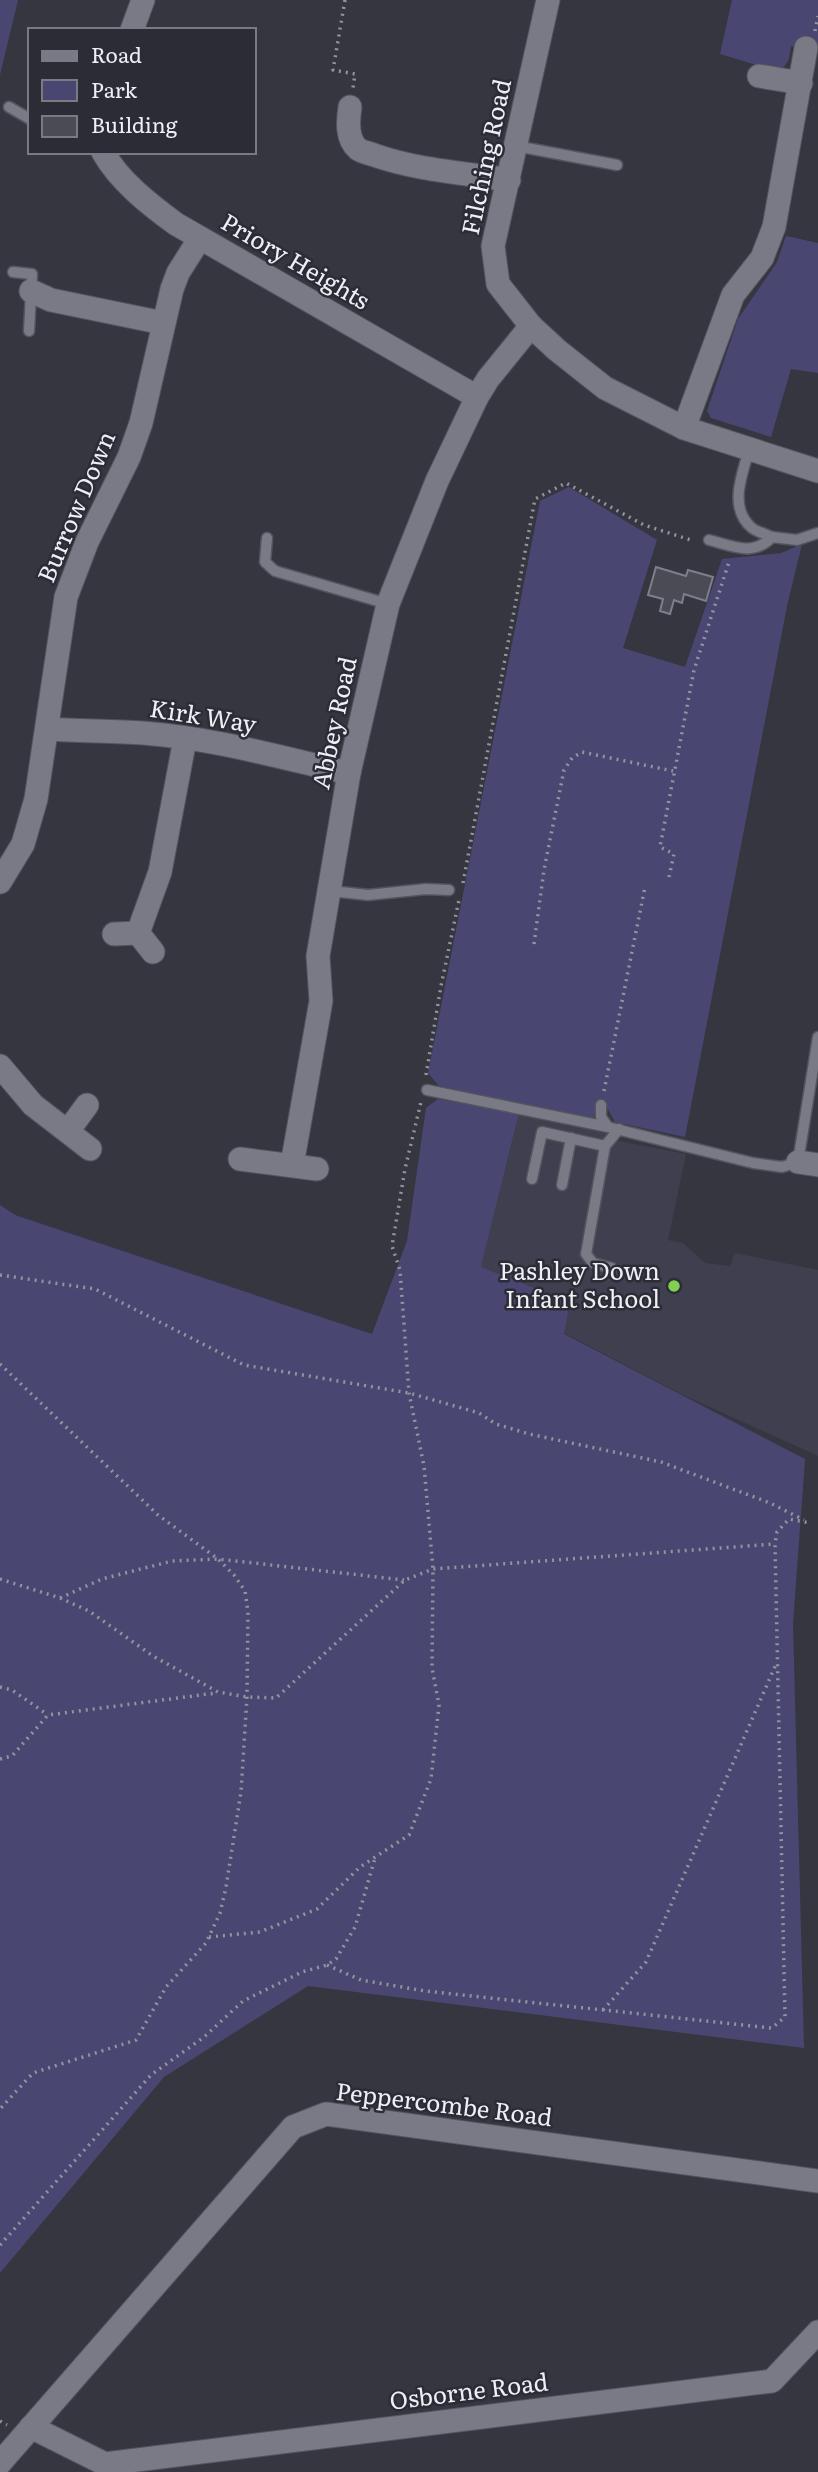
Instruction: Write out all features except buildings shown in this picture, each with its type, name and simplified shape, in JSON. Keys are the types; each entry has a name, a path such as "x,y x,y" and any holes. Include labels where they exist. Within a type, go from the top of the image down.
{"street":[{"path":"133,28 143,0"},
{"name":"Filching Road","path":"548,0 494,246 498,284 531,326 605,387 684,428 818,471"},
{"path":"684,428 733,295 762,258 775,227 806,48"},
{"path":"759,76 801,83"},
{"path":"350,107 348,123 351,138 358,149 427,167 509,180"},
{"name":"Priory Heights","path":"105,154 126,181 154,208 200,239 477,397"},
{"name":"Burrow Down","path":"0,882 23,844 36,799 66,597 87,542 129,457 141,423 163,323 178,273 200,239"},
{"path":"31,291 51,300 163,323"},
{"name":"Abbey Road","path":"292,1165 321,1002 318,956 349,773 388,604 437,481 477,397 488,379 531,326"},
{"name":"Kirk Way","path":"47,729 144,733 252,751 349,773"},
{"path":"138,933 160,872 185,739"},
{"path":"114,934 138,933"},
{"path":"138,933 153,952"},
{"path":"0,1066 33,1105 90,1149"},
{"path":"68,1131 87,1105"},
{"path":"240,1159 317,1169"},
{"name":"Peppercombe Road","path":"0,2463 293,2127 326,2114 818,2181"},
{"name":"Osborne Road","path":"106,2468 772,2381 818,2332"},
{"path":"31,2427 106,2468"}],"lane":[{"path":"9,107 28,118"},
{"path":"516,146 618,165"},
{"path":"13,272 32,274 29,331"},
{"path":"749,450 738,496 741,514 752,528 772,537 797,540 818,533"},
{"path":"709,540 753,549 763,546 772,537"},
{"path":"267,538 265,562 275,571 388,604"},
{"path":"331,891 368,895 426,889 449,890"},
{"path":"427,1090 613,1128 753,1163 782,1167 808,1164 818,1037"},
{"path":"601,1105 601,1117 613,1128"},
{"path":"612,1268 593,1263 586,1254 604,1146 613,1128"},
{"path":"532,1179 542,1132 604,1146"},
{"path":"562,1185 571,1138"}],"path":[{"path":"345,0 333,70 355,74 350,107"},
{"path":"209,1937 260,1932 317,1909 360,1867 409,1835 431,1779 439,1705 432,1668 433,1569 424,1466 409,1393 400,1270 392,1246 405,1169 421,1103 427,1090 426,1069 441,986 535,499 566,483 644,525 700,543 709,540"},
{"path":"669,877 674,854 660,847 673,771 694,670 735,547"},
{"path":"534,944 544,870 564,770 572,758 582,752 673,771"},
{"path":"601,1105 645,887"},
{"path":"0,1275 95,1289 244,1365 409,1393 479,1413 496,1424 529,1434 662,1462 770,1503 818,1527"},
{"path":"0,1364 158,1515 218,1559 245,1591 248,1612 247,1697 241,1792 226,1887 220,1913 209,1937 166,1987 136,2040 33,2073 0,2109"},
{"path":"327,1965 361,1980 425,1991 772,2028 785,2017 775,1544 777,1532 789,1519 810,1522"},
{"path":"0,1759 12,1756 48,1715 218,1692 276,1698 405,1580 433,1569 775,1544"},
{"path":"60,1598 102,1579 172,1561 218,1559 405,1580"},
{"path":"0,1579 60,1598 89,1611 153,1656 218,1692"},
{"path":"603,2010 646,1962 778,1661"},
{"path":"0,1687 12,1690 48,1715"},
{"path":"0,2245 151,2075 204,2037 243,2001 302,1972 327,1965 336,1959 349,1939 375,1858"}],"shaded area":[{"name":"Pashley Down Infant School","path":"519,1113 605,1132 614,1144 619,1141 686,1154 668,1240 683,1243 705,1263 730,1266 735,1253 818,1270 818,1456 681,1394 564,1333 570,1302 481,1267"}],"green space":[{"path":"0,0 18,0 0,75"},
{"path":"732,0 818,0 818,50 791,46 789,59 784,67 770,69 720,54"},
{"path":"786,236 818,243 818,373 791,369 771,437 711,418 707,411 738,319 777,262"},
{"path":"569,487 657,540 623,648 685,667 722,559 781,553 802,544 787,606 685,1137 615,1122 606,1106 597,1104 593,1121 439,1086 428,1073 540,501"},
{"path":"438,1099 519,1113 481,1267 570,1302 564,1334 805,1459 793,1624 804,2048 308,1986 164,2077 0,2273 0,1205 15,1215 372,1334 407,1241 426,1108"}],"place":[{"name":"Pashley Down Infant School","path":"674,1286"}]}
